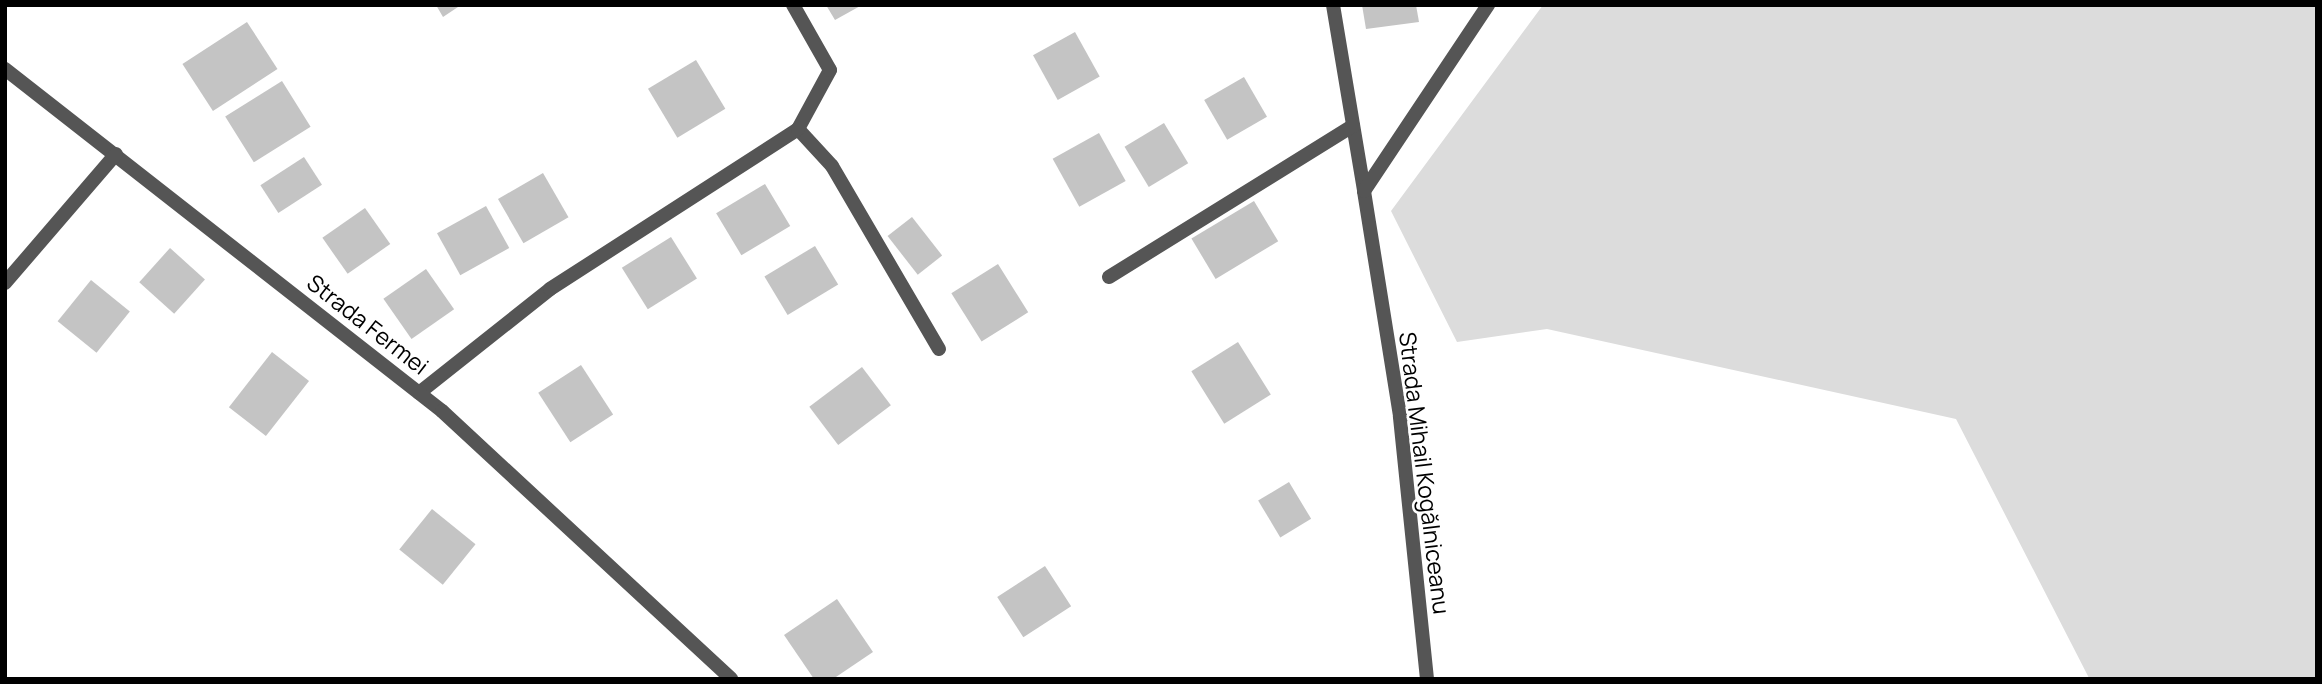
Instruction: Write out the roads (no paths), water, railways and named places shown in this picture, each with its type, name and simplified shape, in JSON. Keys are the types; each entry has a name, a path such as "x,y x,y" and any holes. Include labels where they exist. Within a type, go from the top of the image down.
{"street":[{"path":"419,393 551,289 798,129 830,70 793,5"},
{"name":"Strada Mihail Kogălniceanu","path":"1333,5 1400,416 1427,679"},
{"path":"1364,191 1488,5"},
{"name":"Strada Fermei","path":"5,69 419,393 587,540 704,658 731,679"},
{"path":"1109,277 1353,126"},
{"path":"798,129 832,166 939,349"},
{"path":"5,282 116,154"}]}
